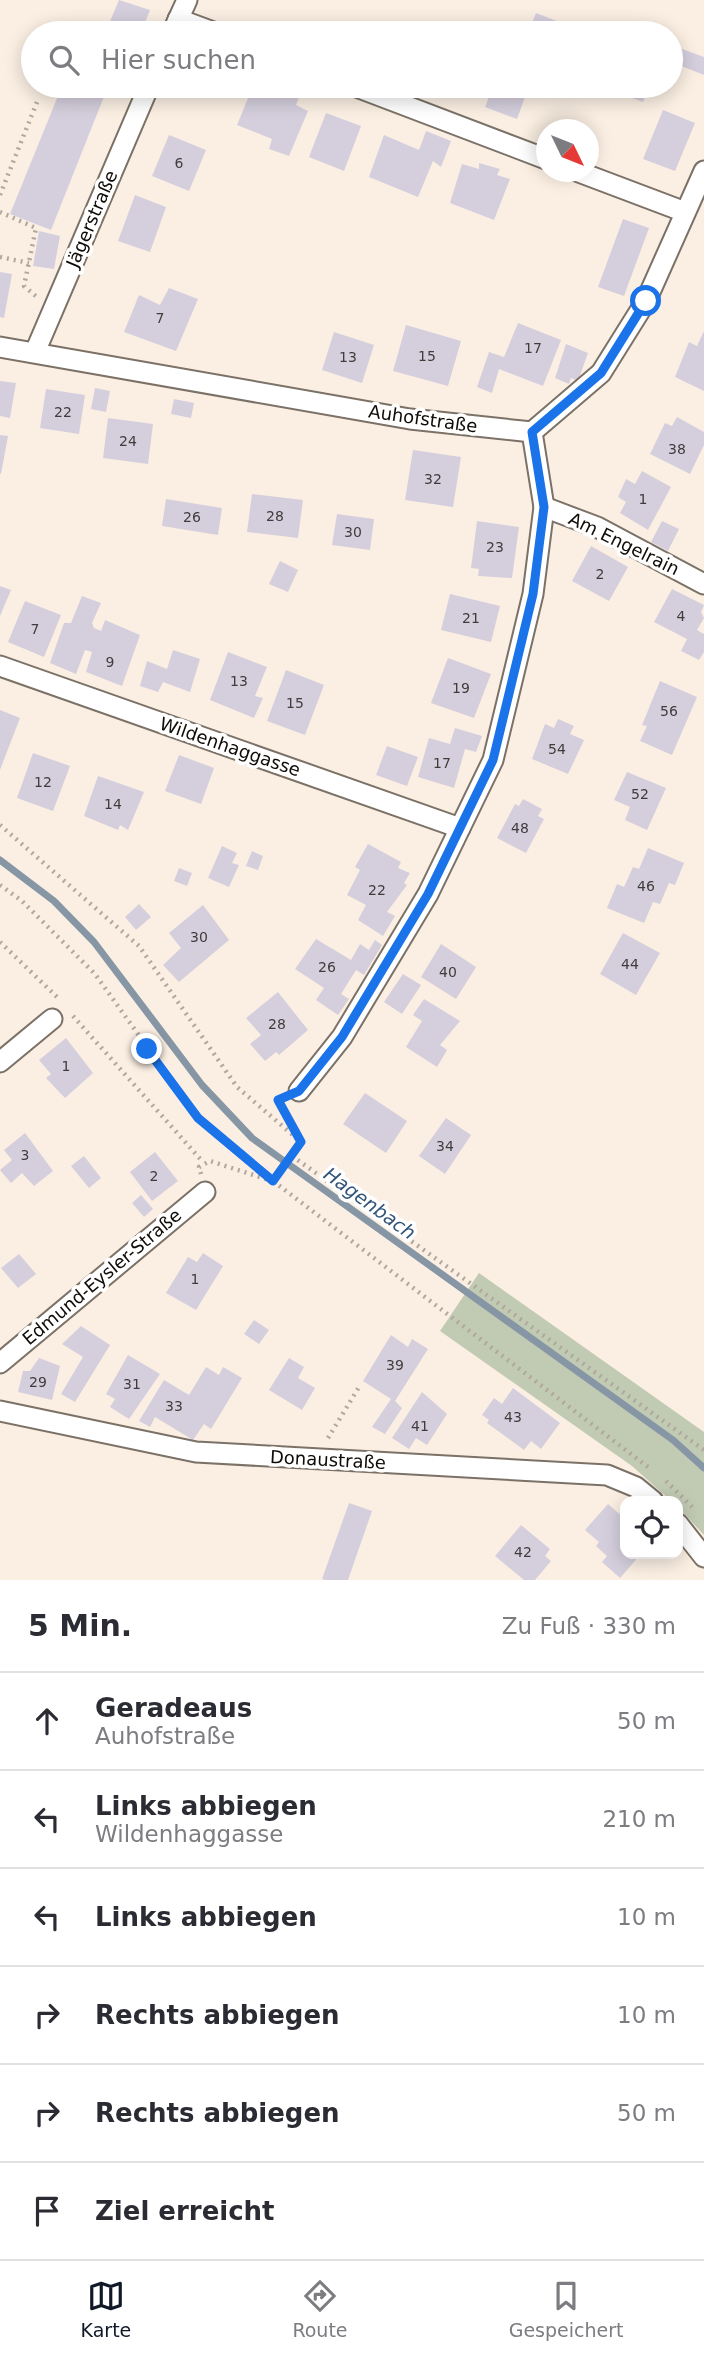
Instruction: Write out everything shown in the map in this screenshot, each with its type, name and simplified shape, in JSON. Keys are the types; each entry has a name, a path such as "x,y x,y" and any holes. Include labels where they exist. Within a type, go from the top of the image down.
{"street":[{"path":"177,21 187,0"},
{"name":"Jägerstraße","path":"35,352 144,98"},
{"path":"386,98 536,155"},
{"path":"299,1091 356,1013 428,894 493,760 533,594 544,507 532,432 601,373 646,301 704,171"},
{"path":"599,180 685,212"},
{"name":"Auhofstraße","path":"0,347 410,419 532,432"},
{"name":"Am Engelrain","path":"544,507 597,527 704,584"},
{"name":"Wildenhaggasse","path":"0,666 460,828"},
{"path":"0,1062 52,1019"},
{"name":"Edmund-Eysler-Straße","path":"0,1363 205,1192"},
{"name":"Donaustraße","path":"0,1411 196,1452 607,1475 636,1487 647,1496"},
{"path":"683,1530 704,1557"}],"path":[{"path":"0,195 37,102"},
{"path":"0,212 36,228 24,286 52,312"},
{"path":"0,257 29,263"},
{"path":"0,825 139,946 237,1087 301,1142"},
{"path":"0,885 22,901 95,974 198,1118 273,1181 677,1490 695,1510"},
{"path":"0,942 57,997 52,1019"},
{"path":"85,1030 203,1162"},
{"path":"299,1091 278,1100 301,1142"},
{"path":"273,1181 301,1142"},
{"path":"292,1156 704,1450"},
{"path":"203,1162 210,1161 273,1181"},
{"path":"203,1162 200,1167 205,1192"},
{"path":"314,1460 359,1387"}],"green space":[{"path":"479,1273 704,1432 704,1535 683,1512 683,1496 665,1496 632,1466 440,1331"}],"building":[{"path":"119,0 150,10 146,21 110,21"},
{"path":"536,13 557,21 533,21"},
{"path":"683,49 704,57 704,75 683,67"},
{"path":"57,98 103,98 51,230 10,214"},
{"path":"248,98 299,98 296,105 308,111 289,156 269,149 272,139 237,125"},
{"path":"488,98 525,98 517,119 485,107"},
{"path":"663,110 695,123 675,171 643,159"},
{"path":"326,113 361,126 344,171 309,157"},
{"path":"426,131 451,141 441,167 433,161 418,197 369,177 384,135 419,150"},
{"path":"169,135 206,150 189,191 152,176"},
{"path":"479,163 500,169 497,175 510,179 494,220 450,203 462,164 479,169"},
{"path":"135,195 166,207 150,252 118,241"},
{"path":"623,219 649,228 624,296 598,287"},
{"path":"39,231 60,236 54,269 33,266"},
{"path":"0,272 12,274 4,318 0,317"},
{"path":"169,288 198,299 176,351 124,332 139,295 160,305"},
{"path":"518,323 561,340 543,386 499,369 492,393 477,387 489,352 504,357"},
{"path":"406,325 461,341 448,386 393,371"},
{"path":"704,331 704,391 675,377 689,342 697,346"},
{"path":"334,332 374,345 362,383 322,370"},
{"path":"566,344 588,353 578,381 571,378 569,384 555,378"},
{"path":"0,381 16,383 10,418 0,416"},
{"path":"95,388 110,391 106,412 91,409"},
{"path":"46,389 85,395 79,434 40,428"},
{"path":"174,399 194,403 191,418 171,414"},
{"path":"677,417 704,432 704,445 690,474 650,454 665,423 672,426"},
{"path":"108,418 153,424 148,464 103,458"},
{"path":"0,435 8,436 1,474 0,474"},
{"path":"413,450 461,457 453,507 405,500"},
{"path":"642,471 671,487 648,530 620,513 626,502 618,497 626,479 635,484"},
{"path":"252,494 303,500 298,538 247,532"},
{"path":"166,499 222,508 218,535 162,526"},
{"path":"337,514 374,519 370,550 332,545"},
{"path":"477,521 519,527 512,578 478,576 479,569 471,568"},
{"path":"662,521 679,529 668,551 651,542"},
{"path":"591,546 628,567 609,601 572,581"},
{"path":"280,561 298,570 288,592 269,584"},
{"path":"0,586 11,590 0,616"},
{"path":"672,589 704,605 701,612 704,618 697,630 704,634 704,652 699,660 681,651 687,639 654,622"},
{"path":"450,594 500,606 491,642 441,630"},
{"path":"82,596 101,603 92,623 94,628 101,631 105,620 140,635 122,686 86,672 92,652 85,650 76,674 50,663 64,623 71,623"},
{"path":"25,601 61,615 44,657 8,642"},
{"path":"173,650 200,659 190,692 163,682 158,692 140,686 147,661 167,669"},
{"path":"228,652 267,667 255,696 263,698 254,718 210,700"},
{"path":"448,658 491,674 474,718 431,703"},
{"path":"286,670 324,685 305,735 267,721"},
{"path":"660,681 697,697 672,755 640,741 647,726 642,725"},
{"path":"0,710 20,718 0,770"},
{"path":"558,719 574,726 570,734 584,740 568,774 532,759 545,724 554,728"},
{"path":"455,728 482,736 476,752 465,749 454,788 418,777 429,738 450,744"},
{"path":"387,746 418,757 407,786 376,775"},
{"path":"33,753 70,766 53,811 17,798"},
{"path":"179,755 214,768 201,804 165,791"},
{"path":"627,772 666,788 647,830 625,820 630,807 614,800"},
{"path":"98,776 144,792 128,830 120,825 118,830 84,816"},
{"path":"523,799 542,809 538,816 544,819 526,853 497,838 515,804 519,806"},
{"path":"368,844 401,862 398,868 410,873 404,883 407,885 387,912 395,916 383,936 358,920 366,905 347,895 360,870 355,867"},
{"path":"222,846 237,853 232,863 239,865 229,887 208,878"},
{"path":"648,848 684,863 675,885 669,883 660,904 653,902 644,923 607,908 617,884 624,887 633,867 639,869"},
{"path":"252,851 263,856 258,870 246,866"},
{"path":"179,868 192,873 187,886 174,881"},
{"path":"139,904 151,917 136,930 125,917"},
{"path":"203,905 229,940 179,982 163,965 181,948 169,933"},
{"path":"623,933 660,953 636,995 600,974"},
{"path":"316,939 351,960 360,944 369,950 375,940 382,945 364,975 356,970 341,994 349,999 338,1015 316,1000 324,988 295,969"},
{"path":"441,944 476,967 456,999 421,977"},
{"path":"403,974 421,985 402,1014 384,1002"},
{"path":"278,992 308,1030 279,1055 276,1052 265,1061 250,1044 261,1035 246,1018"},
{"path":"424,999 460,1021 440,1045 447,1050 437,1067 406,1047 422,1021 413,1015"},
{"path":"66,1038 93,1073 65,1098 46,1078 51,1074 39,1060"},
{"path":"365,1093 407,1121 386,1153 343,1124"},
{"path":"446,1118 471,1135 445,1174 419,1156"},
{"path":"25,1133 53,1171 34,1186 22,1173 11,1183 0,1170 12,1160 4,1150"},
{"path":"155,1152 178,1181 152,1201 130,1172"},
{"path":"84,1156 101,1178 89,1188 71,1166"},
{"path":"141,1195 153,1209 144,1217 132,1203"},
{"path":"203,1253 223,1266 196,1310 166,1293 188,1257 197,1262"},
{"path":"19,1254 36,1274 18,1288 1,1268"},
{"path":"254,1320 269,1330 259,1344 244,1334"},
{"path":"81,1326 110,1345 75,1402 61,1394 83,1357 62,1344"},
{"path":"391,1335 408,1347 412,1339 428,1349 395,1401 402,1408 385,1434 372,1427 391,1399 363,1381"},
{"path":"128,1355 160,1374 129,1419 110,1407 115,1399 106,1394"},
{"path":"39,1358 60,1366 52,1400 18,1392 23,1371 30,1371"},
{"path":"289,1358 304,1367 298,1378 315,1388 302,1410 269,1390"},
{"path":"206,1367 219,1375 223,1367 242,1378 211,1429 204,1424 193,1440 155,1417 150,1427 139,1421 164,1380 189,1395"},
{"path":"513,1388 560,1423 541,1449 531,1441 524,1450 487,1423 489,1420 482,1415 494,1398 502,1404"},
{"path":"422,1392 447,1414 427,1445 416,1438 409,1449 392,1438"},
{"path":"349,1503 372,1511 348,1580 322,1579"},
{"path":"608,1504 620,1515 620,1559 637,1559 620,1578 602,1562 607,1556 596,1546 599,1542 585,1530"},
{"path":"521,1525 550,1549 545,1556 551,1561 535,1580 524,1580 495,1556"}],"waterway":[{"name":"Hagenbach","path":"0,860 54,901 94,942 202,1085 252,1138 673,1440 704,1468"}],"route":[{"path":"147,1049 198,1118 273,1181 301,1142 278,1100 299,1091 342,1037 428,894 493,760 533,594 544,507 532,432 557,414 601,373 646,301"}]}
